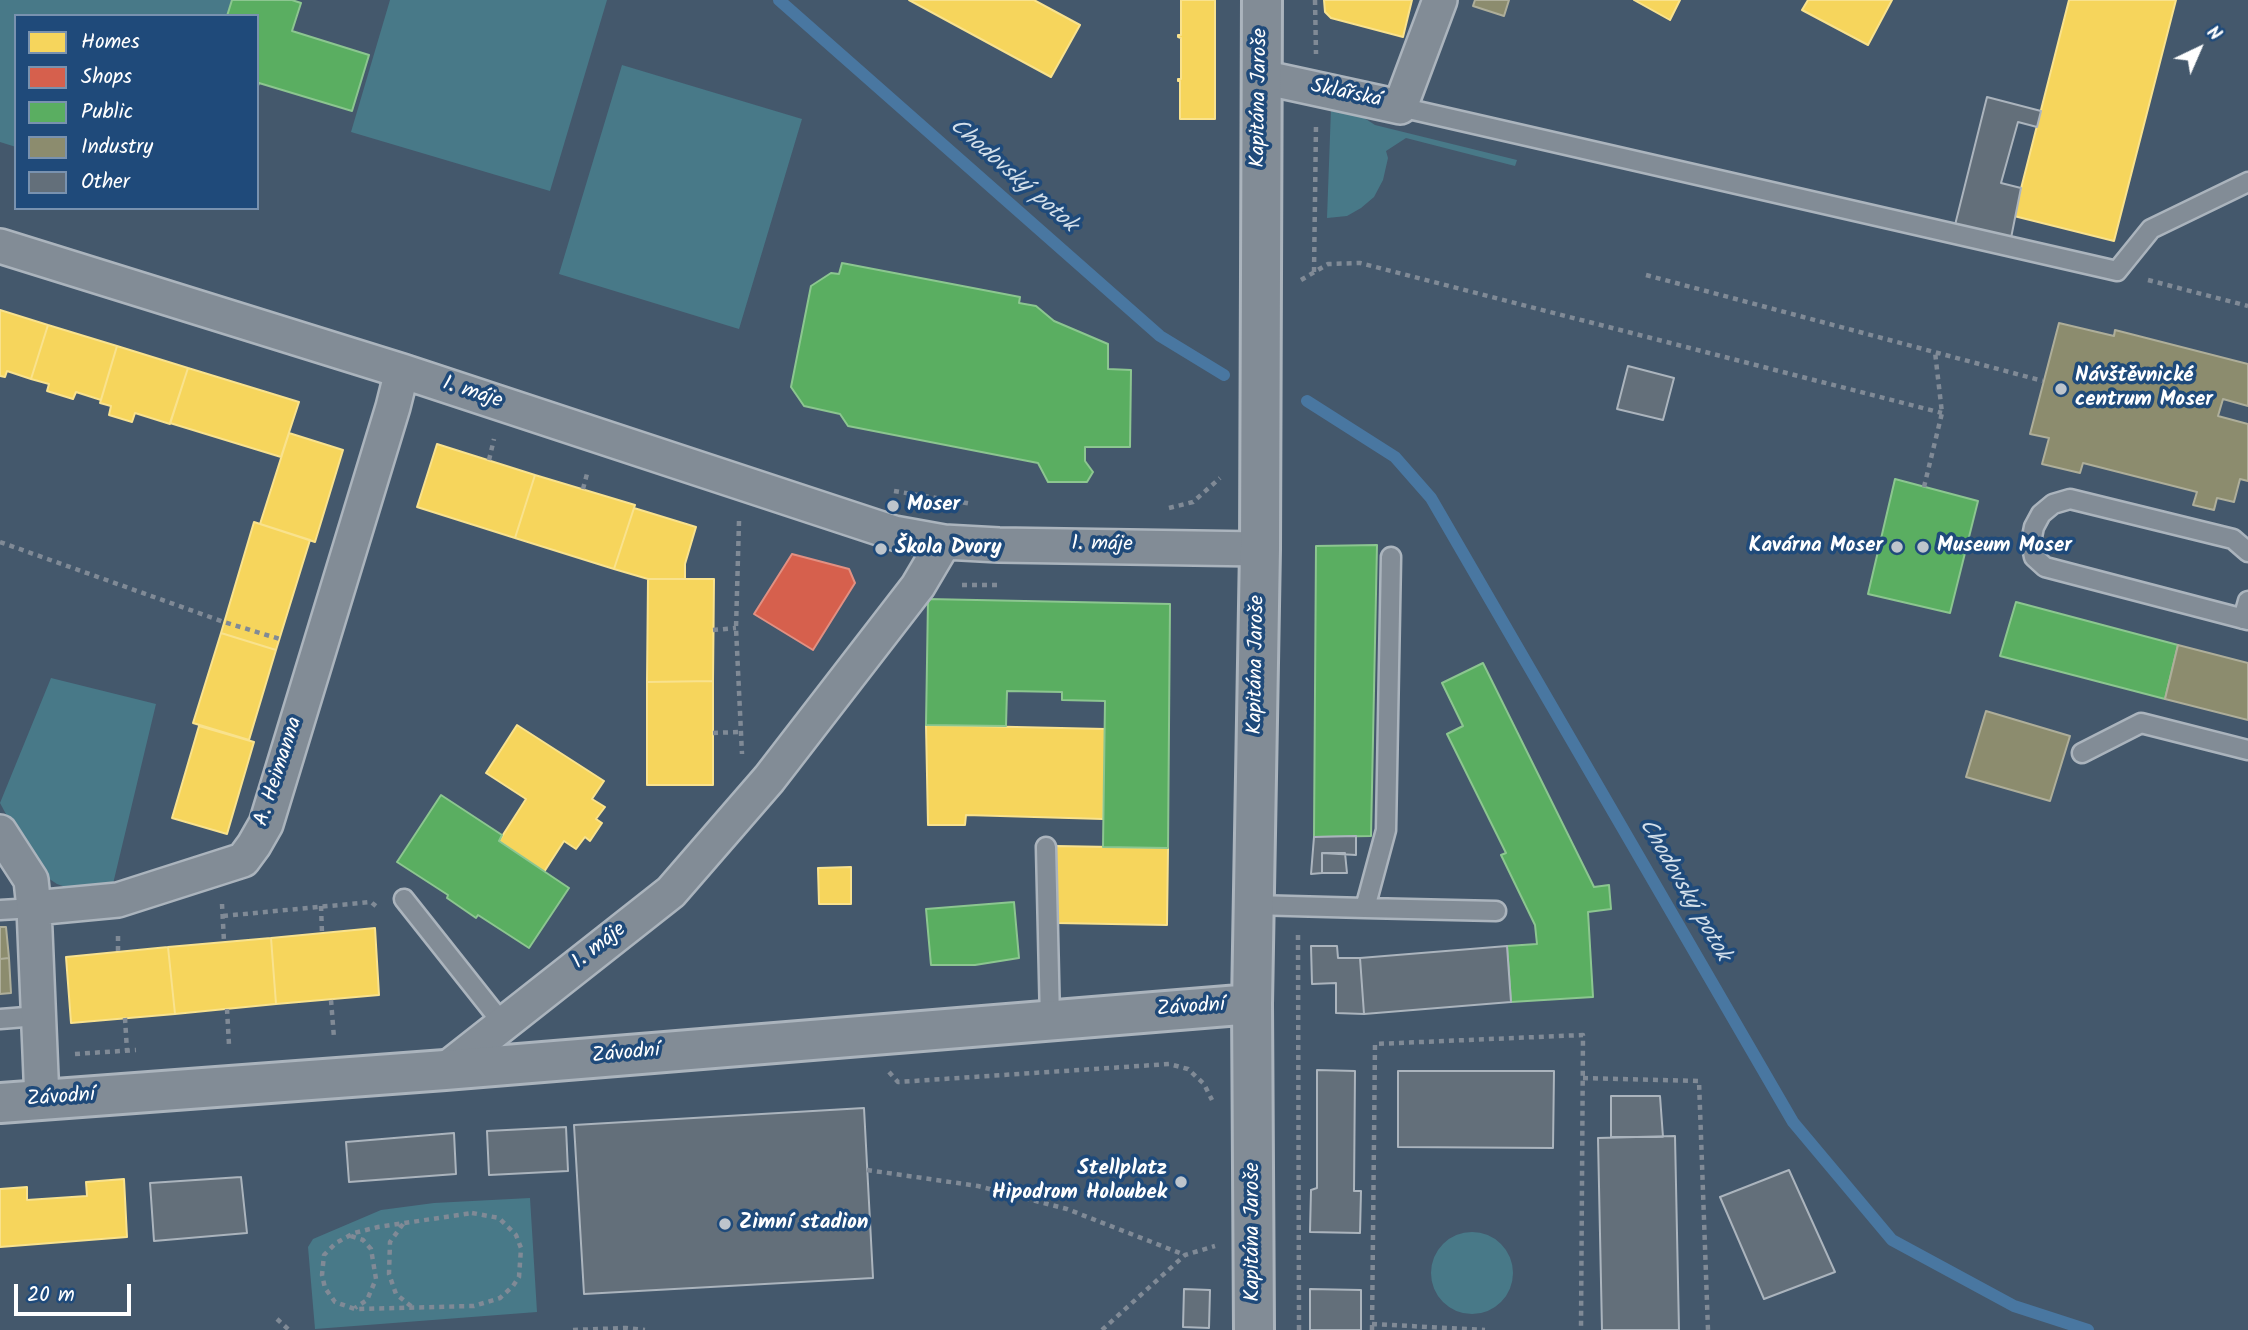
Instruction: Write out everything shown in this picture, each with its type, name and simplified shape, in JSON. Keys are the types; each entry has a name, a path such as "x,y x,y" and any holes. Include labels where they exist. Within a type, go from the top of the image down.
{"street":[{"name":"Kapitána Jaroše","path":"1254,1330 1252,1004 1260,549 1262,0"},
{"name":"Sklářská","path":"1262,77 1400,107 1440,0"},
{"name":"1. máje","path":"0,246 402,371 894,533 944,542 1260,549"},
{"name":"A. Heimanna","path":"34,908 118,900 243,860 266,824 402,371"},
{"name":"1. máje","path":"445,1070 671,892 769,779 918,586 944,542"},
{"path":"0,832 31,880 42,1101"},
{"name":"Závodní","path":"0,1103 445,1070 1252,1004"}],"lane":[{"path":"1400,107 2117,271 2151,229 2248,182"},
{"path":"2248,552 2233,540 2070,499 2053,504 2041,514 2034,527 2031,542 2034,557 2045,568 2246,619 2248,601"},
{"path":"1365,908 1386,830 1391,557"},
{"path":"2082,752 2141,723 2248,750"},
{"path":"1046,847 1050,1020"},
{"path":"404,899 503,1024"},
{"path":"1253,905 1496,911"},
{"path":"0,910 34,908"},
{"path":"0,1019 38,1016"}],"path":[{"path":"1314,272 1317,89 1315,0"},
{"path":"1302,278 1328,264 1360,263 1942,413"},
{"path":"2117,271 2248,306"},
{"path":"1646,275 2043,381"},
{"path":"1924,487 1942,413 1935,352"},
{"path":"482,434 506,442"},
{"path":"489,460 494,438"},
{"path":"577,464 589,467 583,489"},
{"path":"1160,508 1173,508 1193,502 1205,494 1225,472"},
{"path":"740,482 736,628 746,806"},
{"path":"886,490 973,504"},
{"path":"0,542 224,622 318,652"},
{"path":"918,586 1010,585"},
{"path":"713,630 736,628"},
{"path":"713,733 740,732"},
{"path":"223,915 371,902 383,912"},
{"path":"321,906 322,933"},
{"path":"321,1039 334,1038 331,1000"},
{"path":"217,1045 229,1045 227,1009"},
{"path":"125,1018 127,1051"},
{"path":"1485,1330 1372,1327 1375,1044 1584,1035 1581,1330"},
{"path":"40,1056 140,1050"},
{"path":"1583,1078 1699,1081 1708,1330"},
{"path":"867,1170 978,1186 1068,1209 1185,1255"},
{"path":"472,1213 485,1214 499,1218 509,1226 521,1248 519,1277 500,1298 474,1306 355,1309 335,1302 325,1288 321,1275 324,1255 350,1235 378,1227 472,1213"},
{"path":"404,1223 390,1242 389,1274 397,1294 413,1307"},
{"path":"350,1235 363,1240 371,1250 376,1279 367,1300 355,1309"},
{"path":"1102,1330 1185,1255 1227,1242"},
{"path":"277,1319 289,1330"},
{"path":"573,1330 645,1330"}],"shaded area":[{"path":"0,0 235,0 232,14 14,14 14,146 0,142"},
{"path":"390,0 607,0 550,191 351,132"},
{"path":"622,65 802,119 739,329 559,274"},
{"path":"1331,109 1355,112 1375,125 1517,160 1515,166 1406,138 1386,151 1388,158 1383,180 1374,197 1347,216 1327,218"},
{"path":"51,678 156,704 112,888 71,889 48,878 14,829 0,803"},
{"path":"530,1198 537,1312 315,1329 308,1247 313,1239 381,1210 434,1203"},
{"path":"1472,1232 1488,1235 1501,1244 1510,1257 1513,1273 1510,1289 1501,1302 1488,1311 1472,1314 1456,1311 1443,1302 1434,1289 1431,1273 1434,1257 1443,1244 1456,1235"}],"building: Homes":[{"path":"909,0 1034,0 1080,25 1051,77"},
{"path":"1181,0 1215,0 1215,119 1180,119 1178,79 1181,79 1181,38 1178,35 1181,35"},
{"path":"1324,0 1412,0 1403,37 1331,18 1325,12"},
{"path":"1634,0 1680,0 1670,20"},
{"path":"1808,0 1892,0 1868,45 1802,10"},
{"path":"2069,0 2176,0 2114,241 2014,216"},
{"path":"0,310 48,325 31,379 7,371 5,377 0,376"},
{"path":"48,325 117,346 101,400 76,392 73,399 47,391 49,384 31,379"},
{"path":"117,346 188,368 170,424 135,413 132,422 109,415 111,406 100,403"},
{"path":"188,368 299,402 281,457 170,423"},
{"path":"289,433 343,450 315,542 260,524"},
{"path":"437,444 535,475 515,538 417,507"},
{"path":"535,475 635,505 614,569 515,538"},
{"path":"634,508 696,527 685,564 685,579 648,579 614,569"},
{"path":"254,522 310,540 276,650 221,633"},
{"path":"648,579 714,579 713,681 647,682"},
{"path":"221,633 276,650 249,740 193,723"},
{"path":"713,681 713,785 647,785 647,682"},
{"path":"517,725 604,781 592,799 605,807 596,819 602,823 590,841 585,837 576,849 564,841 544,872 499,841 526,799 486,773"},
{"path":"926,725 1106,729 1103,819 966,815 965,825 928,825"},
{"path":"199,726 254,742 227,834 172,818"},
{"path":"1056,846 1168,848 1167,925 1056,923"},
{"path":"851,867 851,904 819,904 818,868"},
{"path":"375,928 379,995 276,1004 271,938"},
{"path":"271,938 276,1004 175,1014 168,947"},
{"path":"168,947 175,1014 71,1023 66,957"},
{"path":"124,1179 127,1237 0,1247 0,1189 27,1187 27,1200 87,1196 86,1182"}],"building: Shops":[{"path":"792,554 849,569 855,583 813,650 754,614"}],"building: Public":[{"path":"232,0 292,0 301,3 292,31 369,55 352,111 259,83 259,14 228,14"},
{"path":"842,263 1020,297 1019,303 1036,306 1054,321 1108,344 1108,369 1131,370 1130,447 1085,447 1085,461 1093,472 1087,482 1048,482 1038,463 848,426 840,414 804,406 791,387 811,286 831,273 839,274"},
{"name":"Museum Moser","path":"1895,479 1978,501 1950,613 1868,594"},
{"path":"1377,545 1371,836 1314,837 1316,546"},
{"path":"928,599 1170,604 1168,848 1103,847 1105,701 1062,700 1062,692 1007,691 1006,726 926,725"},
{"path":"2016,602 2178,645 2165,699 2000,656"},
{"path":"1483,663 1594,887 1609,885 1611,909 1588,912 1593,997 1511,1002 1507,946 1537,944 1535,925 1501,855 1506,853 1447,734 1463,726 1442,683"},
{"path":"441,795 502,835 499,841 569,888 529,948 478,915 476,918 447,898 448,895 397,862"},
{"path":"1014,902 1019,958 975,965 931,965 926,909"}],"building: Industry":[{"path":"1475,0 1509,0 1504,16 1473,6"},
{"path":"2059,323 2114,336 2115,330 2248,364 2248,406 2223,399 2218,416 2248,424 2248,481 2240,479 2234,502 2217,498 2214,510 2193,505 2197,492 2083,463 2080,473 2042,464 2049,438 2030,434"},
{"path":"2178,645 2248,663 2248,720 2165,699"},
{"path":"1986,711 2070,736 2050,801 1966,777"},
{"path":"0,927 6,927 9,958 0,959"},
{"path":"9,958 11,993 0,994 0,959"}],"building: Other":[{"path":"1987,97 2041,111 2037,127 2018,122 2001,183 2021,188 2010,243 1954,229"},
{"path":"1628,366 1674,378 1663,420 1617,409"},
{"path":"1356,836 1356,855 1322,853 1322,873 1311,874 1314,837"},
{"path":"1322,853 1345,853 1347,873 1322,873"},
{"path":"1311,946 1337,946 1338,958 1360,958 1364,1014 1336,1013 1336,983 1312,984"},
{"path":"1507,946 1511,1002 1364,1014 1360,958"},
{"path":"1317,1070 1355,1071 1354,1191 1361,1191 1360,1233 1310,1232 1311,1190 1317,1188"},
{"path":"1398,1071 1554,1071 1553,1148 1398,1147"},
{"path":"1611,1096 1660,1096 1663,1137 1611,1137"},
{"name":"Zimní stadion","path":"864,1108 873,1278 584,1294 574,1125"},
{"path":"566,1127 568,1171 489,1175 487,1131"},
{"path":"454,1133 456,1174 349,1182 346,1142"},
{"path":"1675,1136 1679,1330 1602,1330 1598,1138"},
{"path":"1789,1170 1835,1272 1764,1299 1720,1197"},
{"path":"241,1177 247,1233 154,1241 150,1183"},
{"path":"1184,1289 1210,1290 1209,1328 1183,1327"},
{"path":"1310,1289 1361,1290 1361,1330 1310,1330"}],"waterway":[{"name":"Chodovský potok","path":"779,0 1160,336 1224,375"},
{"name":"Chodovský potok","path":"1307,401 1395,457 1431,498 1793,1122 1892,1240 2014,1306 2088,1330"}],"place":[{"name":"Návštěvnické centrum Moser","path":"2061,389"},
{"name":"Moser","path":"893,506"},
{"name":"Kavárna Moser","path":"1897,547"},
{"name":"Museum Moser","path":"1923,547"},
{"name":"Škola Dvory","path":"881,549"},
{"name":"Stellplatz Hipodrom Holoubek","path":"1181,1182"},
{"name":"Zimní stadion","path":"725,1224"}]}
